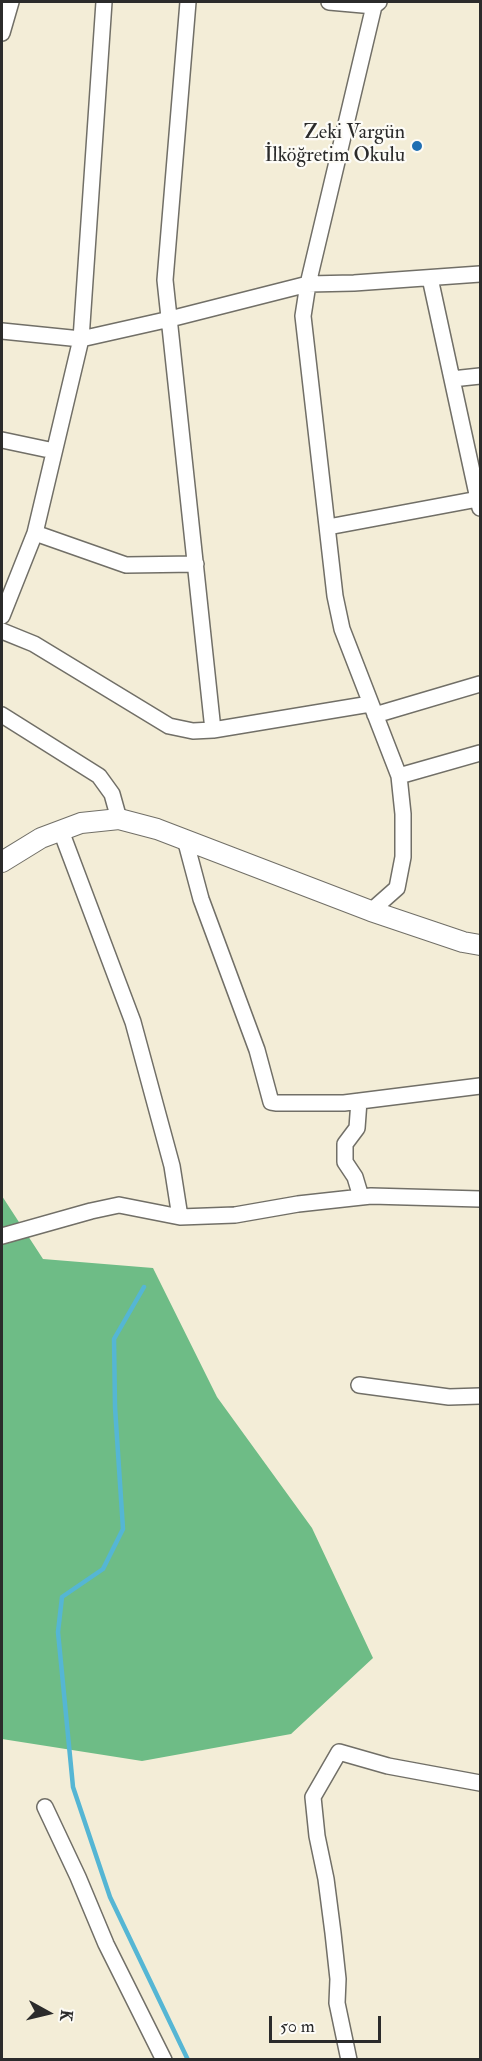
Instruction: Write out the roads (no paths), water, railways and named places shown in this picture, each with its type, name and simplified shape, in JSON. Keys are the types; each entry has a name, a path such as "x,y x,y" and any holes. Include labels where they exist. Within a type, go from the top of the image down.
{"street":[{"path":"2,33 11,2"},
{"path":"2,616 35,533 81,339 104,2"},
{"path":"188,2 165,280 213,730"},
{"path":"329,2 377,4 308,284 303,316 335,596 342,629 399,776 404,857 397,888 371,911"},
{"path":"2,331 81,339 308,284 354,284 480,274"},
{"path":"328,527 479,504 430,278"},
{"path":"452,379 480,376"},
{"path":"2,440 54,451"},
{"path":"35,533 126,565 196,564"},
{"path":"2,630 34,644 169,726 193,731 373,710 480,684"},
{"path":"2,715 99,776 112,794 119,819"},
{"path":"399,776 480,753"},
{"path":"2,862 41,838 81,823 119,819 185,839 371,911 463,942 480,945"},
{"path":"62,831 133,1022 172,1166 180,1217"},
{"path":"185,839 201,899 257,1050 271,1102 333,1103 480,1086"},
{"path":"359,1101 357,1128 345,1144 345,1162 355,1177 361,1197"},
{"path":"2,1236 119,1205 180,1217 235,1215 298,1204 361,1197 480,1198"},
{"path":"359,1385 449,1397 480,1396"},
{"path":"349,2060 337,2003 338,1979 313,1797 339,1752 388,1766 480,1783"},
{"path":"45,1807 106,1944 164,2060"}],"waterway":[{"path":"144,1287 114,1339 115,1407 123,1529 103,1569 62,1597 58,1632 73,1787 110,1897 188,2060"}],"place":[{"name":"Zeki Vargün İlköğretim Okulu","path":"417,146"}]}
